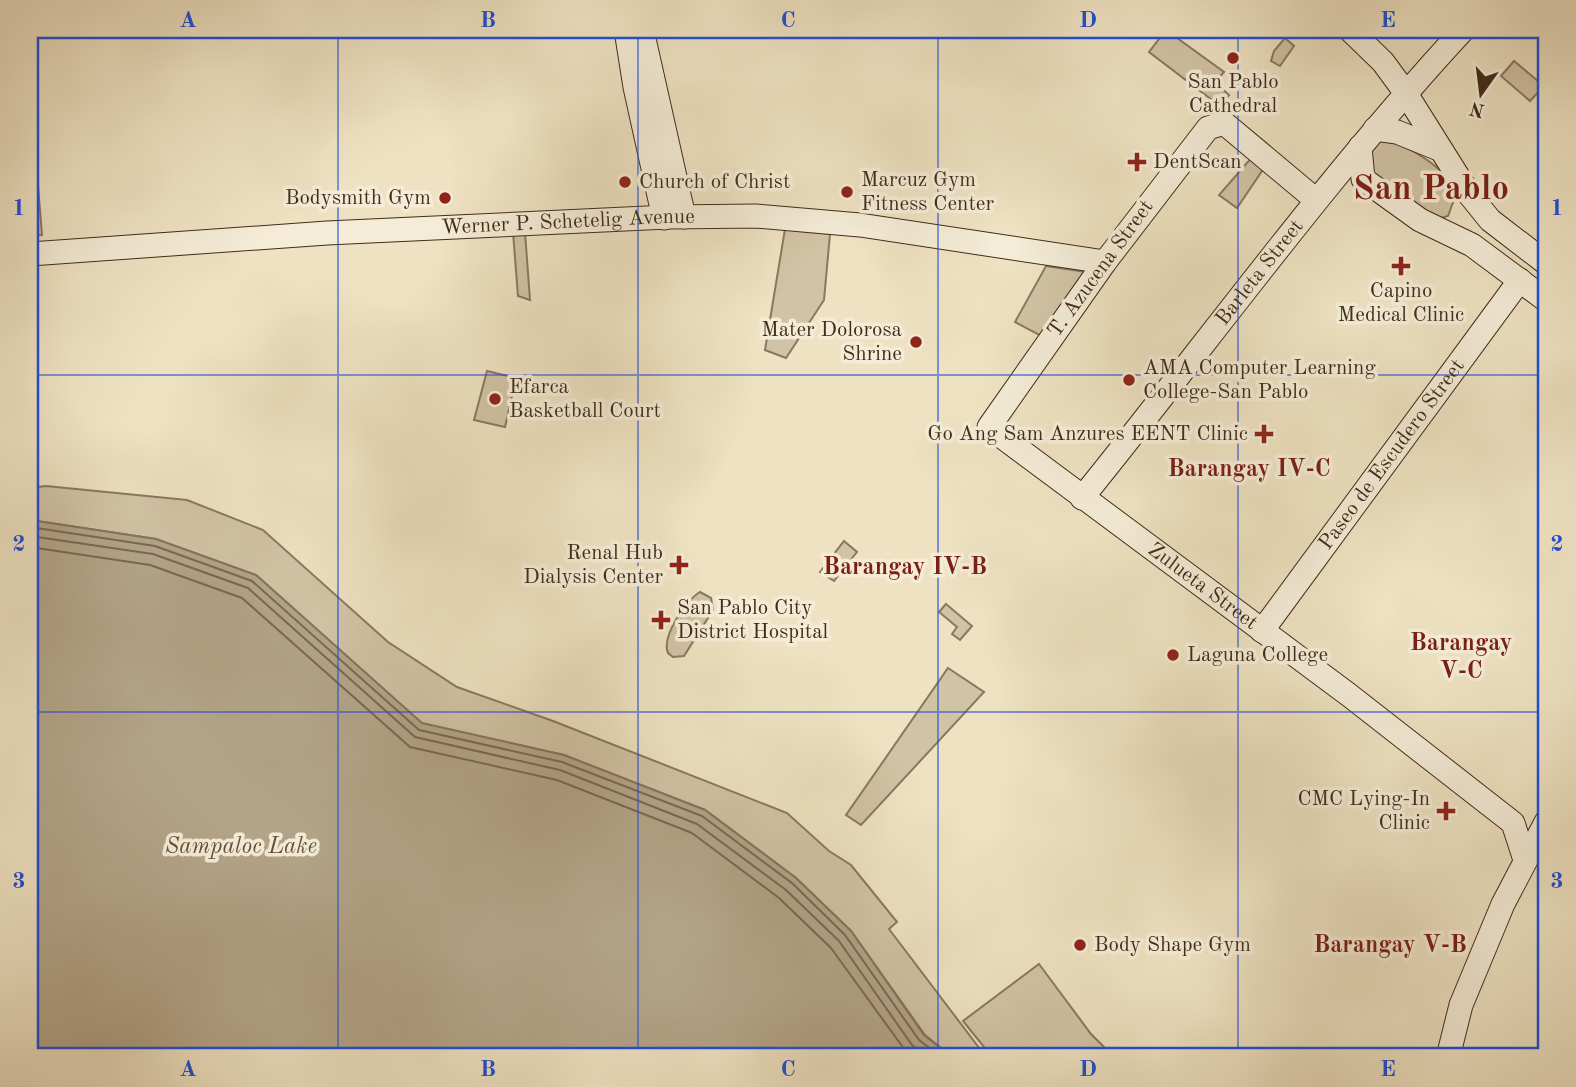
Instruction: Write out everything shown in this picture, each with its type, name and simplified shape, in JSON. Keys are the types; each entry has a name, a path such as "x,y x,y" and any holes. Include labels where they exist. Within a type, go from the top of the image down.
{"main road":[{"path":"626,30 633,77 674,217"},
{"path":"642,30 674,217"},
{"path":"1350,30 1383,62 1424,119 1439,149 1490,220 1546,263"},
{"name":"Barleta Street","path":"1082,498 1316,200 1354,173 1360,147 1405,92 1463,30"},
{"name":"T. Azucena Street","path":"989,427 1105,262 1208,128 1224,122 1316,200"},
{"path":"1375,129 1397,132 1439,149"},
{"path":"1354,173 1420,220 1472,245 1546,300"},
{"name":"Werner P. Schetelig Avenue","path":"30,254 327,233 674,217 756,216 860,225 1105,262"},
{"name":"Paseo de Escudero Street","path":"1262,631 1520,280"},
{"name":"Zulueta Street","path":"989,427 1513,823"},
{"path":"1525,860 1513,823 1546,821"},
{"path":"1448,1057 1461,1004 1525,860 1546,821"},
{"path":"1435,1057 1436,1037 1461,1004"}],"shaded area":[{"path":"1166,30 1224,72 1218,79 1218,85 1229,95 1220,106 1149,52"},
{"path":"1285,38 1294,46 1280,66 1271,61 1274,51"},
{"path":"1514,61 1544,86 1530,101 1501,76"},
{"path":"1380,139 1414,152 1445,176 1455,197 1448,216 1434,220 1370,178 1369,148"},
{"path":"1253,156 1266,165 1237,208 1219,195"},
{"path":"30,173 37,173 42,235 30,236"},
{"path":"785,229 830,234 824,300 786,358 765,350"},
{"path":"513,232 525,232 530,300 518,296"},
{"path":"1046,266 1086,272 1045,338 1015,322"},
{"name":"Efarca Basketball Court","path":"487,371 516,378 505,427 474,420"},
{"path":"46,486 187,500 263,530 388,642 457,687 553,721 787,813 829,851 851,865 897,922 889,929 986,1057 952,1057 925,1035 851,931 796,878 705,810 564,755 422,724 256,575 156,539 30,520 30,488"},
{"path":"844,541 857,552 834,581 820,572"},
{"path":"700,592 711,598 713,610 684,656 673,657 668,653 667,646 671,629 682,611"},
{"path":"946,604 972,626 960,640 952,634 957,627 939,612"},
{"path":"948,668 984,692 861,825 846,815"},
{"path":"1039,964 1091,1034 1114,1057 992,1057 963,1021"}],"water":[{"name":"Sampaloc Lake","path":"30,520 156,539 256,575 422,723 564,755 705,810 796,878 851,931 924,1035 952,1057 30,1057"}],"place":[{"name":"San Pablo Cathedral","path":"1233,58"},
{"name":"DentScan","path":"1137,162"},
{"name":"Church of Christ","path":"625,182"},
{"name":"Marcuz Gym Fitness Center","path":"847,192"},
{"name":"Bodysmith Gym","path":"445,198"},
{"name":"Capino Medical Clinic","path":"1401,266"},
{"name":"Mater Dolorosa Shrine","path":"916,342"},
{"name":"AMA Computer Learning College-San Pablo","path":"1129,380"},
{"name":"Efarca Basketball Court","path":"495,399"},
{"name":"Go Ang Sam Anzures EENT Clinic","path":"1264,434"},
{"name":"Renal Hub Dialysis Center","path":"679,565"},
{"name":"San Pablo City District Hospital","path":"661,620"},
{"name":"Laguna College","path":"1173,655"},
{"name":"CMC Lying-In Clinic","path":"1446,811"},
{"name":"Body Shape Gym","path":"1080,945"}],"district":[{"name":"San Pablo","path":"1431,189"},
{"name":"Barangay IV-C","path":"1249,470"},
{"name":"Barangay IV-B","path":"905,568"},
{"name":"Barangay V-C","path":"1461,658"},
{"name":"Barangay V-B","path":"1390,946"}]}
